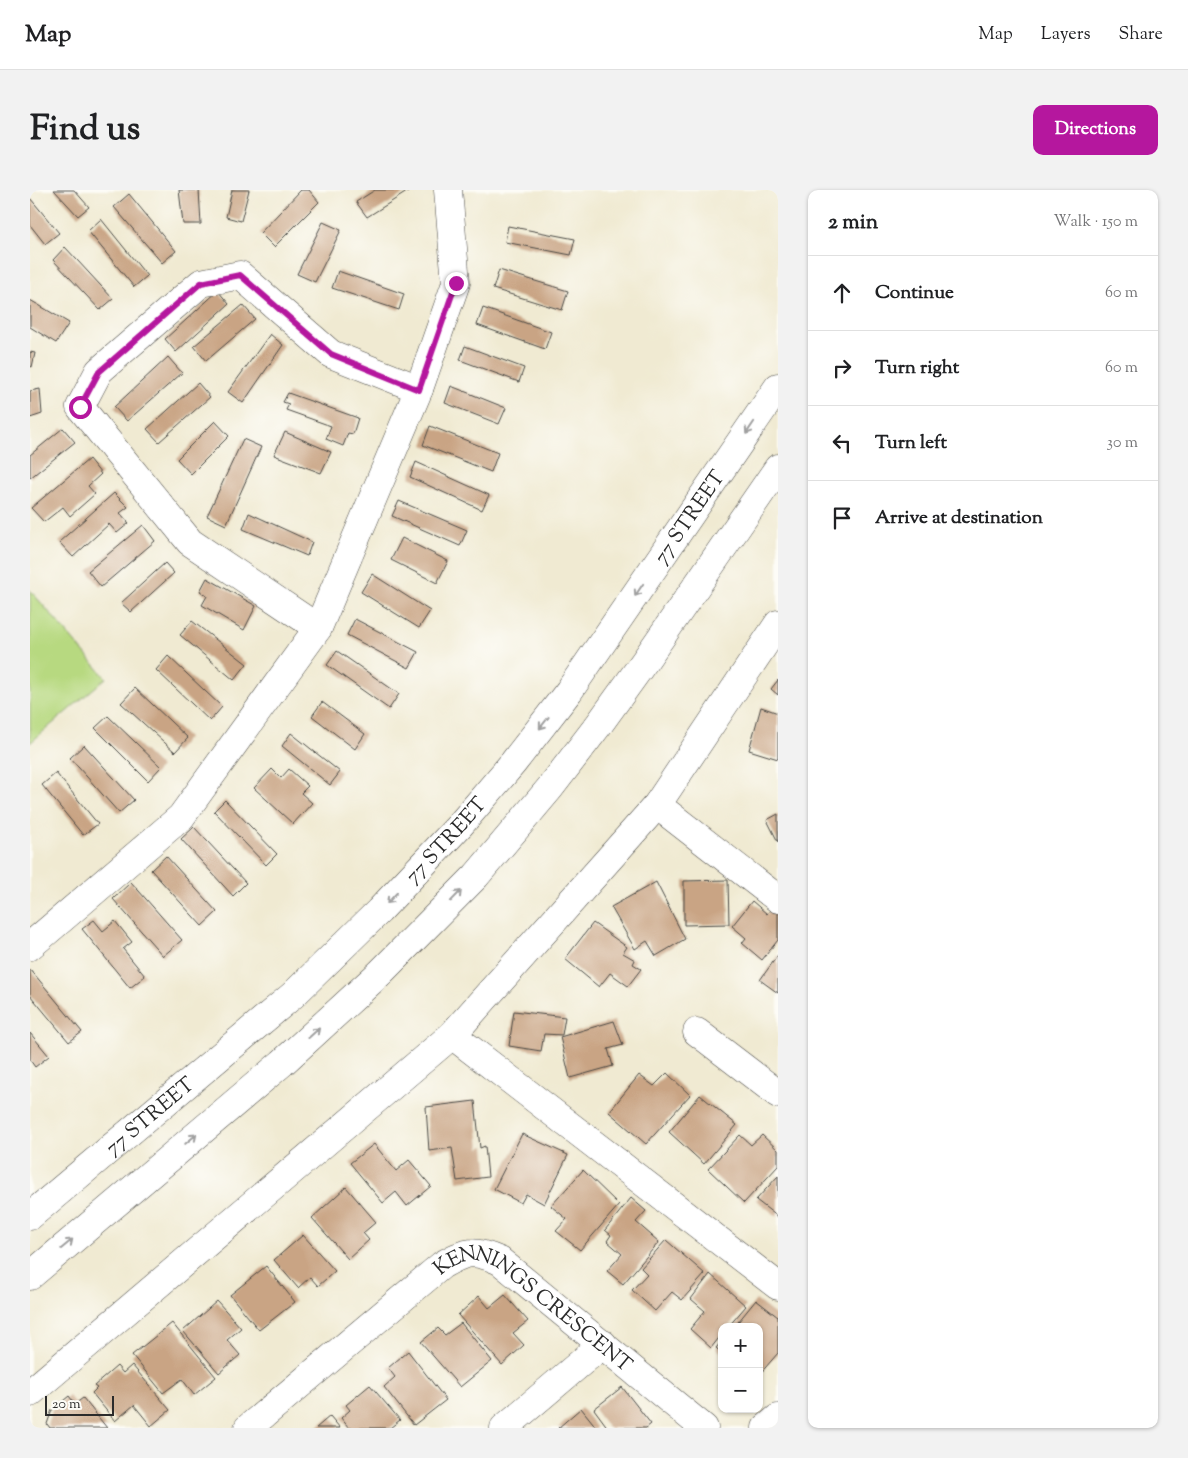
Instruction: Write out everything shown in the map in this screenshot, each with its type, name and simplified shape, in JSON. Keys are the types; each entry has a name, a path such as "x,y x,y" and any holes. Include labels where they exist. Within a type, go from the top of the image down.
{"street":[{"path":"30,946 181,817 318,628 419,390 456,283 448,190"},
{"path":"318,628 190,542 80,407 99,372 201,283 240,275 331,354 419,390"},
{"name":"77 STREET","path":"30,1216 293,995 379,911 460,825 513,763 569,691 778,388"},
{"path":"30,1276 282,1063 380,974 476,876 550,788 600,723 778,468"},
{"path":"30,1392 452,1035 657,805 778,624"},
{"path":"657,805 778,899"},
{"path":"697,1032 778,1094"},
{"path":"452,1035 778,1286"},
{"name":"KENNINGS CRESCENT","path":"248,1428 442,1265 457,1256 472,1252 484,1253 500,1261 704,1428"},
{"path":"504,1428 603,1344"},
{"path":"766,1428 778,1418"}],"green space":[{"path":"30,590 106,678 30,743"}],"building":[{"path":"54,190 74,190 89,207 78,216"},
{"path":"179,190 199,190 201,224 183,224"},
{"path":"232,190 249,190 241,221 226,217"},
{"path":"301,190 309,190 319,202 274,247 260,233"},
{"path":"375,190 410,190 367,217 356,202"},
{"path":"129,194 176,251 162,263 114,207"},
{"path":"30,198 59,233 45,244 30,225"},
{"path":"101,219 147,276 134,287 88,231"},
{"path":"323,222 341,230 315,282 297,274"},
{"path":"508,226 575,239 571,255 505,242"},
{"path":"65,247 113,299 100,310 53,260"},
{"path":"499,270 568,291 562,310 493,289"},
{"path":"338,271 404,294 399,310 332,288"},
{"path":"218,291 229,304 176,352 165,339"},
{"path":"30,300 69,323 56,343 30,327"},
{"path":"243,305 255,319 206,361 194,346"},
{"path":"483,308 551,332 545,349 477,325"},
{"path":"270,334 283,345 243,403 228,392"},
{"path":"465,346 524,368 519,382 460,360"},
{"path":"30,352 35,353 32,367 30,366"},
{"path":"168,357 182,373 127,421 114,407"},
{"path":"198,383 210,397 159,442 147,429"},
{"path":"451,386 506,408 499,424 445,403"},
{"path":"40,389 42,414 30,418 30,391"},
{"path":"288,393 358,418 353,434 348,433 343,446 326,439 331,426 286,410 289,404 283,402"},
{"path":"215,421 229,436 191,474 177,459"},
{"path":"430,426 498,453 491,472 423,445"},
{"path":"63,428 75,442 30,478 30,455"},
{"path":"285,432 331,452 321,473 274,455"},
{"path":"243,439 261,447 226,525 207,516"},
{"path":"89,459 101,474 88,486 95,494 70,516 63,507 44,522 31,508"},
{"path":"416,462 489,495 482,510 410,477"},
{"path":"114,493 128,507 120,513 129,523 117,533 109,524 73,557 59,542"},
{"path":"399,501 467,530 460,546 392,516"},
{"path":"249,513 312,542 307,556 243,529"},
{"path":"143,525 155,541 101,587 88,571"},
{"path":"402,538 448,561 437,583 391,560"},
{"path":"165,563 174,573 131,612 121,603"},
{"path":"372,574 430,611 419,628 361,592"},
{"path":"207,578 256,606 244,630 202,605 207,596 200,591"},
{"path":"355,619 418,652 409,668 347,635"},
{"path":"192,621 247,664 234,680 180,635"},
{"path":"337,651 399,694 389,709 327,665"},
{"path":"168,656 222,707 210,721 156,670"},
{"path":"778,680 778,695 771,689"},
{"path":"135,688 188,738 175,752 121,703"},
{"path":"322,702 365,734 355,749 312,716"},
{"path":"761,707 778,713 778,759 749,750"},
{"path":"108,716 161,767 148,781 95,728"},
{"path":"291,733 340,772 330,785 282,746"},
{"path":"84,745 134,800 119,813 70,758"},
{"path":"272,769 281,778 289,769 308,786 301,793 312,803 293,824 254,788"},
{"path":"56,773 98,824 83,835 42,785"},
{"path":"225,800 277,854 266,865 214,811"},
{"path":"778,814 778,842 767,820"},
{"path":"194,827 246,883 233,896 181,839"},
{"path":"166,856 217,912 202,926 151,870"},
{"path":"728,880 729,924 684,925 684,881"},
{"path":"131,882 182,940 163,956 113,899"},
{"path":"656,882 685,939 656,956 647,941 635,949 611,907"},
{"path":"752,901 767,914 773,907 778,911 778,940 762,960 742,943 746,938 732,926"},
{"path":"94,920 103,931 115,921 132,942 123,949 145,976 130,988 82,929"},
{"path":"593,923 627,947 623,953 635,960 633,964 641,969 628,986 610,973 599,987 565,959"},
{"path":"778,955 778,993 760,980"},
{"path":"30,969 82,1032 69,1042 30,995"},
{"path":"514,1011 565,1017 562,1035 544,1034 541,1051 509,1046"},
{"path":"614,1021 623,1045 608,1049 613,1066 570,1078 560,1037"},
{"path":"30,1033 49,1056 35,1067 30,1060"},
{"path":"667,1073 690,1095 646,1144 609,1112 639,1075 654,1086"},
{"path":"700,1095 737,1125 704,1164 669,1132"},
{"path":"475,1101 480,1148 485,1146 488,1177 457,1181 452,1148 429,1151 426,1107"},
{"path":"522,1134 568,1155 544,1204 526,1194 521,1203 494,1189"},
{"path":"740,1135 751,1145 762,1135 778,1150 778,1166 744,1203 708,1169"},
{"path":"374,1144 396,1171 409,1160 431,1186 407,1206 396,1192 383,1203 350,1163"},
{"path":"583,1170 619,1205 580,1250 556,1231 567,1219 551,1206"},
{"path":"778,1176 778,1217 756,1200"},
{"path":"346,1187 376,1222 363,1233 369,1240 348,1259 312,1218"},
{"path":"631,1198 646,1211 636,1222 659,1242 623,1284 607,1271 622,1254 607,1241 611,1235 605,1230"},
{"path":"303,1235 335,1271 318,1286 310,1277 298,1288 274,1260"},
{"path":"666,1240 705,1274 682,1300 672,1292 655,1311 632,1290 647,1274 641,1268"},
{"path":"266,1266 295,1302 259,1330 230,1295"},
{"path":"710,1274 746,1306 731,1323 718,1323 718,1339 711,1348 690,1329 705,1311 691,1299"},
{"path":"505,1295 528,1321 513,1333 524,1345 502,1365 458,1315 479,1296 489,1308"},
{"path":"756,1300 778,1317 778,1353 763,1370 763,1323 737,1323"},
{"path":"217,1301 241,1328 227,1340 240,1355 219,1373 183,1331"},
{"path":"172,1323 216,1377 194,1395 182,1379 163,1393 132,1355"},
{"path":"461,1323 492,1361 460,1387 421,1342 438,1328 445,1335"},
{"path":"408,1351 446,1400 414,1425 384,1387 395,1377 388,1368"},
{"path":"132,1365 170,1410 151,1426 134,1405 115,1421 92,1393 97,1388 94,1386 117,1366 123,1373"},
{"path":"370,1385 400,1420 390,1428 349,1428 341,1418 350,1410 346,1405"},
{"path":"622,1387 651,1424 646,1428 608,1428 594,1409"},
{"path":"69,1396 75,1404 83,1398 107,1428 50,1428 47,1424 52,1410"},
{"path":"581,1408 597,1428 558,1428"},
{"path":"330,1416 340,1428 316,1428"}],"route":[{"path":"80,407 99,372 201,283 240,275 331,354 419,390 456,283"}]}
